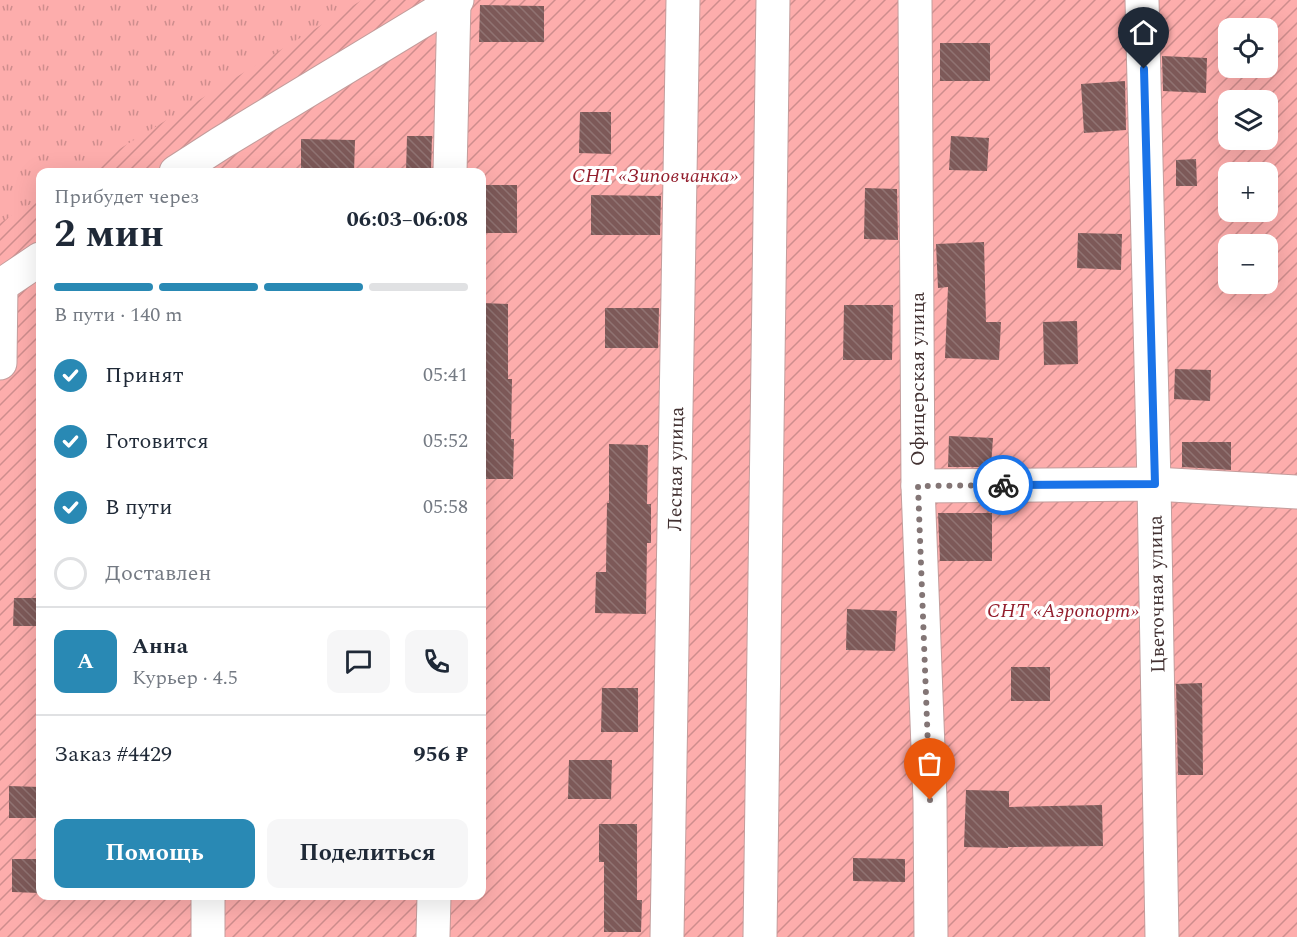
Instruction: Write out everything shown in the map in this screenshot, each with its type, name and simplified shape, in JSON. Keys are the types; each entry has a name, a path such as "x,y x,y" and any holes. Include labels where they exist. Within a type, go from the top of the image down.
{"street":[{"name":"Лесная улица","path":"667,937 683,0"},
{"path":"760,937 773,0"},
{"name":"Офицерская улица","path":"915,0 918,486 930,800 931,937"},
{"name":"Цветочная улица","path":"1142,0 1155,484 1162,937"},
{"path":"189,168 221,158 456,1"},
{"path":"450,168 456,1"},
{"path":"0,363 1,285 36,263"},
{"path":"918,486 1155,484 1297,492"},
{"path":"208,900 208,937"},
{"path":"433,937 434,900"}],"green space":[{"path":"0,0 386,0 114,168 36,168 36,219 0,243"},
{"path":"362,0 1297,0 1297,937 0,937 0,223 36,200 36,900 486,900 486,168 89,168"}],"building":[{"path":"480,5 544,6 544,42 479,42"},
{"path":"940,43 990,43 990,81 940,81"},
{"path":"1162,56 1207,58 1206,93 1163,91"},
{"path":"1125,81 1126,130 1084,133 1081,84"},
{"path":"580,112 611,112 611,154 579,153"},
{"path":"407,136 432,136 431,168 406,168"},
{"path":"951,136 989,138 987,171 949,170"},
{"path":"301,139 355,140 354,168 301,168"},
{"path":"1196,159 1197,186 1176,186 1176,160"},
{"path":"486,185 517,185 517,233 486,233"},
{"path":"865,188 897,189 898,240 864,239"},
{"path":"591,195 661,196 660,235 591,235"},
{"path":"1078,233 1122,234 1121,270 1077,268"},
{"path":"984,242 986,322 1001,322 999,360 945,358 948,287 938,288 936,244"},
{"path":"486,303 508,304 508,379 512,379 511,439 514,439 513,479 486,479"},
{"path":"844,305 893,305 892,360 843,360"},
{"path":"605,308 659,308 658,348 605,348"},
{"path":"1077,321 1078,364 1044,365 1043,322"},
{"path":"1175,369 1211,370 1210,401 1174,399"},
{"path":"949,436 993,438 991,467 948,467"},
{"path":"1182,442 1231,442 1231,470 1182,467"},
{"path":"609,444 648,445 647,504 651,504 651,543 647,543 646,614 595,613 596,572 606,572"},
{"path":"938,513 992,513 992,561 940,561"},
{"path":"14,598 36,598 36,626 13,626"},
{"path":"847,609 897,611 895,651 846,650"},
{"path":"1011,667 1050,667 1050,701 1011,701"},
{"path":"1202,683 1203,775 1178,775 1176,684"},
{"path":"602,688 638,688 638,732 601,732"},
{"path":"569,760 612,760 611,799 568,799"},
{"path":"9,786 36,787 36,818 9,818"},
{"path":"966,790 1009,791 1009,807 1102,805 1103,846 964,847"},
{"path":"599,824 637,824 637,900 642,900 641,932 604,932 604,862 599,862"},
{"path":"853,858 905,859 905,882 853,881"},
{"path":"12,859 36,859 36,893 12,892"}],"way so far":[{"path":"930,800 918,486 1003,485"}],"route":[{"path":"1003,485 1155,484 1144,69"}],"park label":[{"name":"СНТ «Зиповчанка»","path":"655,175"},
{"name":"СНТ «Аэропорт»","path":"1063,610"}]}
